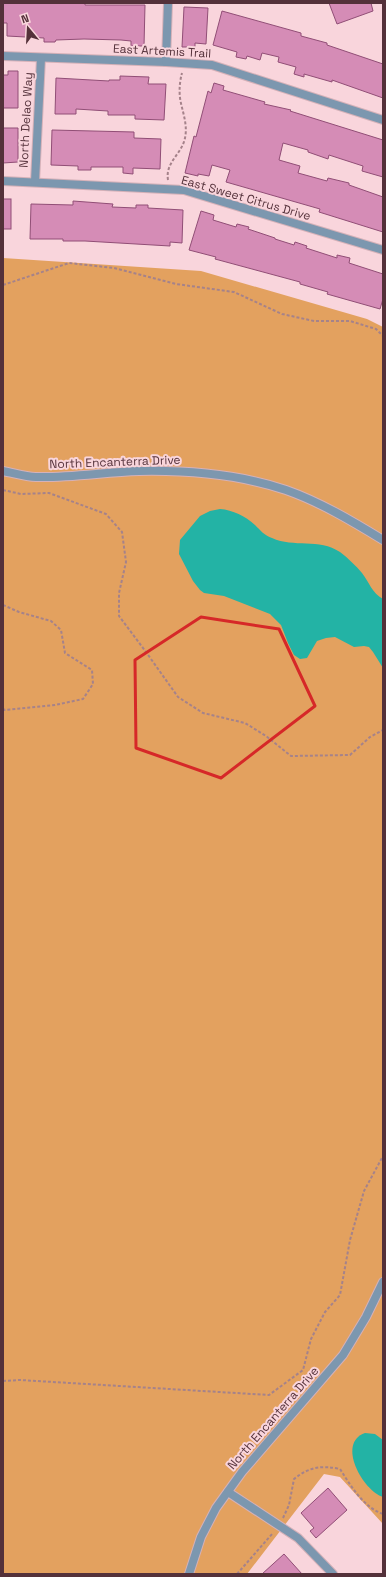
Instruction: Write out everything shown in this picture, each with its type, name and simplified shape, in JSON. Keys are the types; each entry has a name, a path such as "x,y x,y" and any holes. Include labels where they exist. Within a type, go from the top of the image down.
{"street":[{"path":"166,62 168,3"},
{"name":"East Artemis Trail","path":"3,56 212,65 383,120"},
{"name":"North Delao Way","path":"35,182 40,58"},
{"name":"East Sweet Citrus Drive","path":"3,181 184,190 383,250"},
{"name":"North Encanterra Drive","path":"3,471 35,477 191,471 218,474 286,490 334,511 383,540"},
{"name":"North Encanterra Drive","path":"189,1574 201,1536 216,1508 242,1472 343,1355 366,1317 383,1282"},
{"path":"228,1492 298,1538 333,1574"}],"path":[{"path":"169,189 167,177 170,163 181,150 185,138 185,120 180,98 180,79 184,63"},
{"path":"3,285 69,263 114,268 176,284 234,292 282,314 314,321 350,321 376,329 383,336"},
{"path":"3,490 22,494 49,493 106,514 122,532 126,562 119,593 119,616 178,698 203,713 245,724 266,736 291,756 350,755 370,737 383,730"},
{"path":"3,605 19,612 51,621 61,630 65,653 92,670 93,684 83,699 55,705 3,709"},
{"path":"3,1381 28,1380 269,1395 303,1370 311,1339 325,1312 340,1295 350,1240 364,1191 383,1156"},
{"path":"237,1574 280,1525 289,1505 294,1479 304,1471 325,1466 340,1469 354,1491 376,1512 383,1514"}],"highlighted area":[{"path":"201,617 279,629 315,706 221,778 136,748 135,660"}],"shaded area":[{"path":"3,258 201,271 367,319 383,327 383,1524 340,1477 324,1474 247,1574 3,1574"},
{"path":"220,509 234,512 243,516 269,537 280,541 324,545 340,552 352,562 362,573 373,591 383,599 383,668 369,647 354,647 335,637 317,641 307,658 300,659 294,655 281,625 270,614 224,596 204,593 200,590 193,581 179,554 180,540 200,516 210,511"},
{"path":"365,1433 375,1434 383,1440 383,1497 375,1493 361,1477 353,1456 353,1446 357,1438"}],"building":[{"path":"3,3 145,5 144,46 131,46 131,41 121,40 84,39 44,42 44,38 7,36 7,23 3,23"},
{"path":"329,3 371,3 373,11 337,24"},
{"path":"184,7 208,8 206,44 195,43 195,47 182,47"},
{"path":"222,11 301,33 301,36 327,43 327,45 383,64 383,98 332,80 332,82 304,74 304,77 294,74 296,67 278,62 279,57 262,53 260,60 247,56 246,59 236,57 237,52 213,45"},
{"path":"8,71 18,71 18,108 3,108 3,75 8,75"},
{"path":"120,76 149,77 148,84 166,84 164,120 135,119 135,115 108,115 108,111 76,109 76,114 55,114 56,78 109,81 120,80"},
{"path":"214,83 224,86 223,90 265,102 264,104 291,110 290,111 383,140 383,177 362,171 363,166 329,155 328,159 308,152 308,150 283,143 279,160 300,166 298,173 327,181 328,178 349,183 349,185 383,197 383,232 319,212 320,209 226,182 230,170 212,165 209,176 198,174 198,176 185,173 194,136 196,137 208,91 211,93"},
{"path":"3,128 18,128 18,162 3,163"},
{"path":"52,130 134,132 134,138 161,139 160,169 133,168 133,174 123,173 123,167 91,167 91,170 78,170 78,166 51,165"},
{"path":"3,199 11,199 11,229 3,229"},
{"path":"73,201 113,204 112,207 136,208 136,205 148,205 148,208 183,210 182,243 170,242 170,246 63,241 63,239 30,239 31,204 73,205"},
{"path":"201,211 214,215 213,220 236,227 237,224 249,227 248,229 275,239 294,245 295,242 307,246 306,248 337,258 337,255 350,258 349,263 383,274 383,299 380,309 327,294 328,292 300,284 300,282 215,259 216,257 189,250"},
{"path":"328,1488 347,1510 316,1538 310,1531 314,1528 301,1513"},
{"path":"284,1554 302,1574 262,1574"}]}
